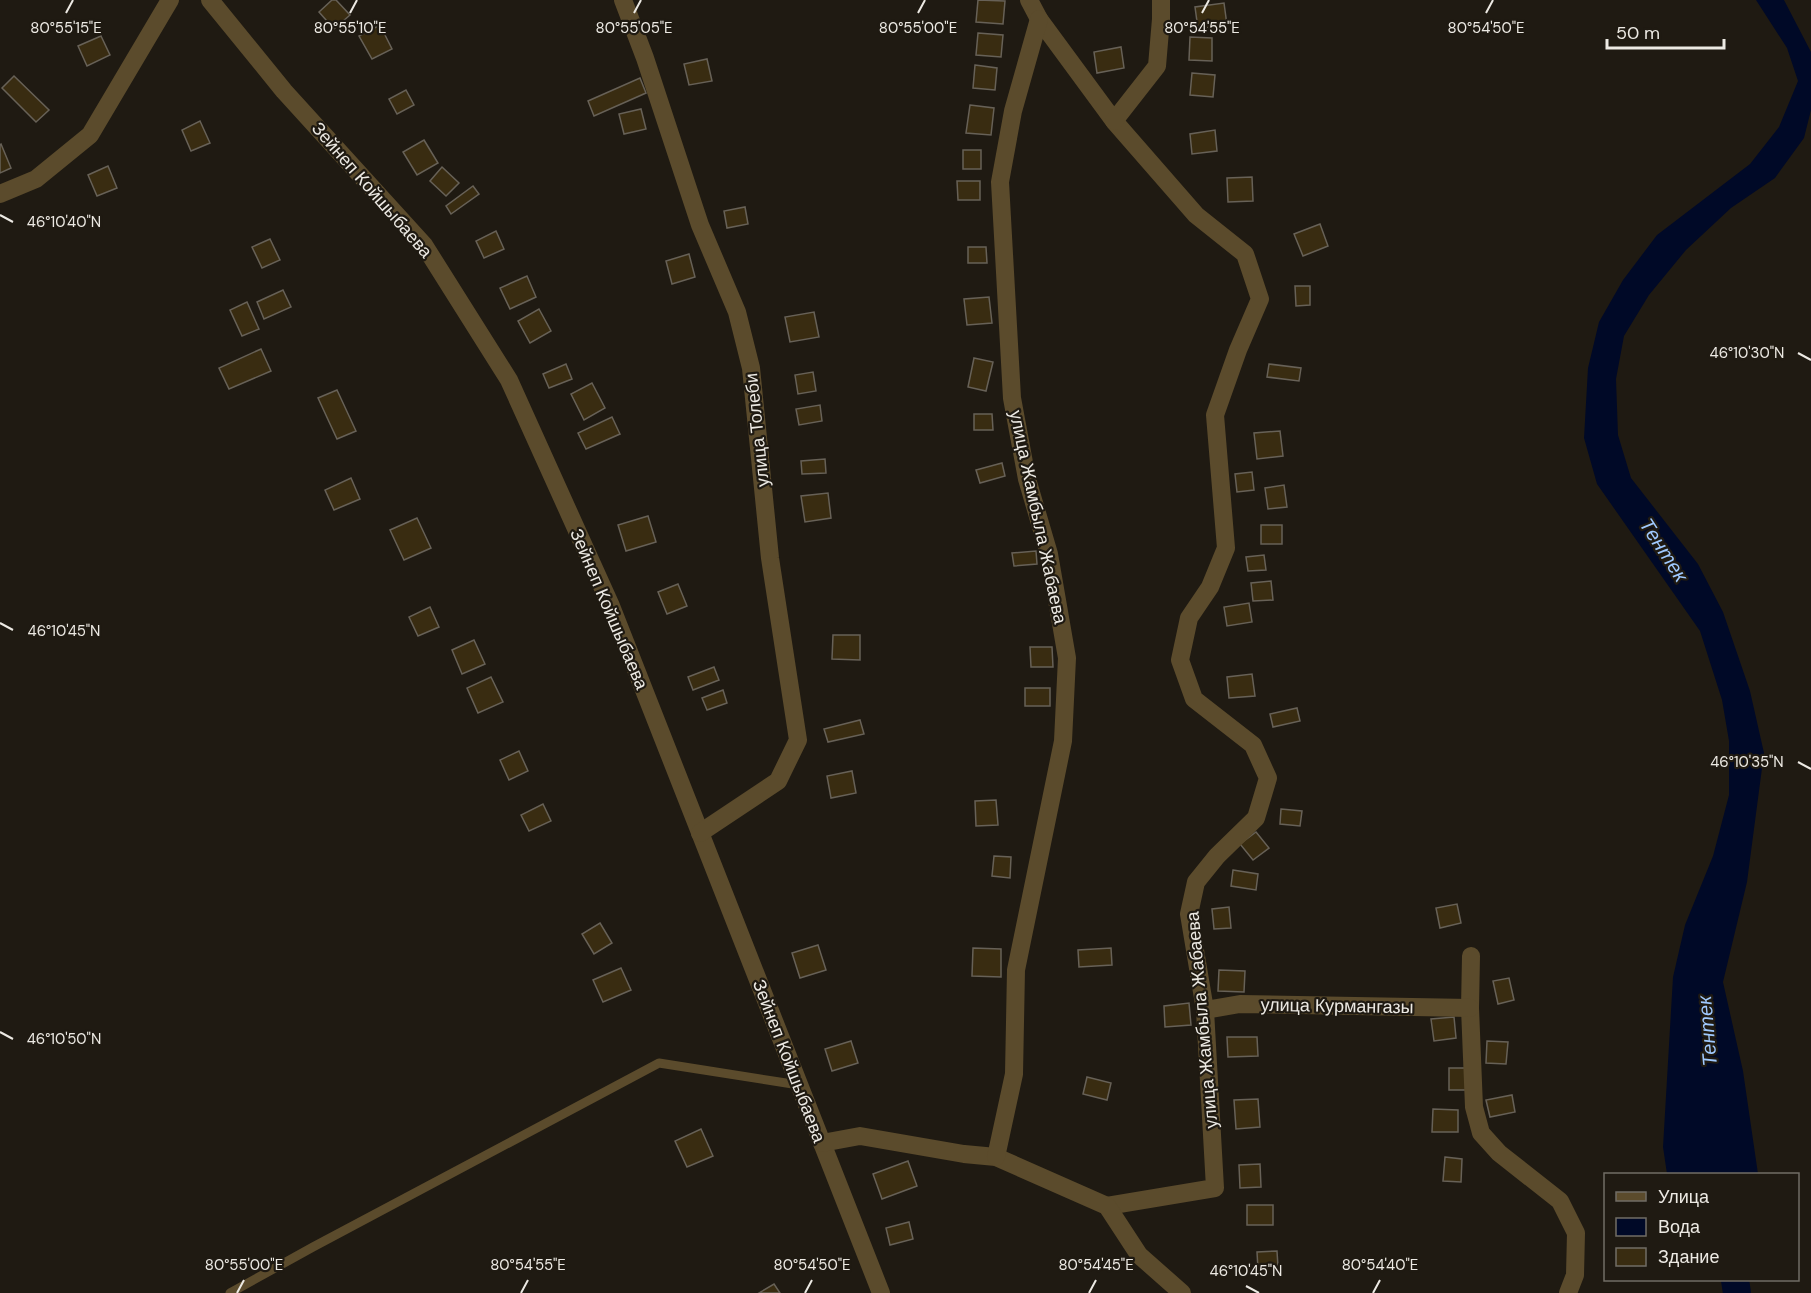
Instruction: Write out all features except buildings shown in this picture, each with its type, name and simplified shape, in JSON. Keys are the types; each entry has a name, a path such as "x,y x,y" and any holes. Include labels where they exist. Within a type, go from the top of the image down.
{"street":[{"path":"0,194 36,179 90,135 170,0"},
{"name":"Зейнеп Койшыбаева","path":"210,0 284,91 424,245 509,380 610,606 881,1293"},
{"name":"улица Толеби","path":"623,0 645,58 700,225 737,312 751,368 770,558 798,740 778,781 700,833"},
{"name":"улица Жамбыла Жабаева","path":"1029,0 1039,19 1114,121 1196,215 1245,254 1260,298 1215,415 1226,548 1210,587 1189,618 1180,660 1194,699 1253,745 1268,777 1256,818 1217,856 1196,882 1189,914 1205,1010 1215,1188 1107,1206"},
{"path":"1114,121 1157,66 1161,0"},
{"name":"улица Жамбыла Жабаева","path":"996,1157 1014,1074 1016,970 1063,741 1067,658 1049,554 1027,479 1012,398 1000,182 1013,111 1039,19"},
{"path":"1471,956 1470,1008 1474,1107 1481,1133 1499,1153 1560,1201 1576,1233 1575,1275 1568,1293"},
{"name":"улица Курмангазы","path":"1205,1010 1240,1004 1470,1008"},
{"path":"822,1143 860,1136 964,1154 996,1157 1107,1206 1139,1255 1182,1293"}],"lane":[{"path":"230,1293 313,1246 659,1063 799,1085"}],"water":[{"path":"1756,0 1784,0 1811,52 1811,110 1804,138 1775,178 1731,208 1686,250 1649,295 1624,336 1616,379 1618,435 1631,478 1698,564 1723,612 1750,691 1764,753 1747,882 1723,982 1743,1071 1758,1173 1667,1173 1663,1147 1673,977 1685,925 1713,856 1729,795 1729,741 1722,700 1700,631 1597,484 1584,438 1588,368 1599,322 1623,280 1657,235 1750,164 1779,127 1798,81 1787,48"}],"waterway":[{"name":"Тентек","path":"1735,1281 1737,1293"}]}
